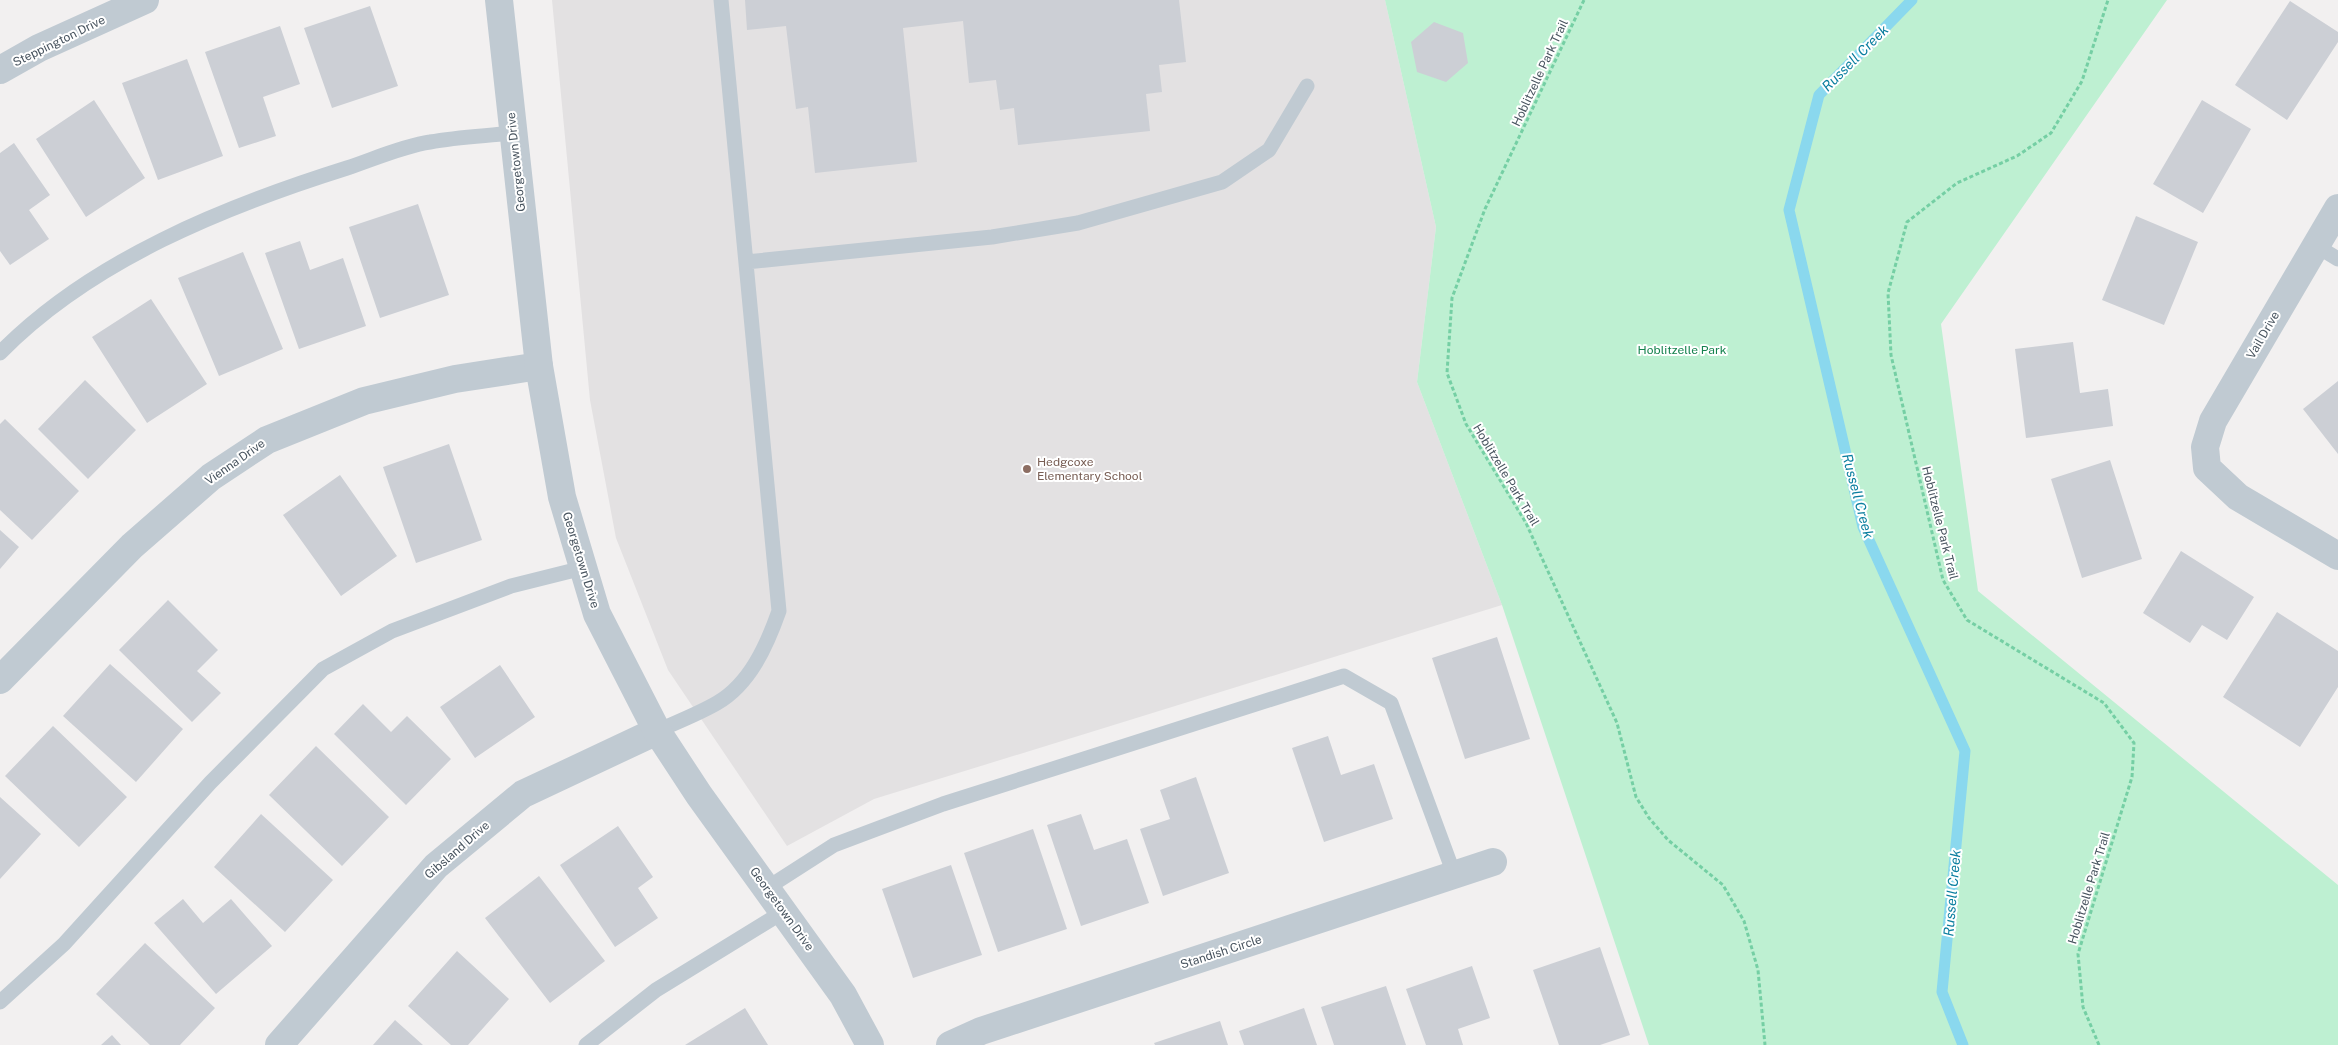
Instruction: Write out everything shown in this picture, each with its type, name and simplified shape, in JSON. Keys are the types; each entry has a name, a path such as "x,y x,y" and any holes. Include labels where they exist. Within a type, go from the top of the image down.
{"street":[{"name":"Steppington Drive","path":"0,70 39,48 145,0"},
{"name":"Georgetown Drive","path":"499,0 538,366 562,497 597,614 657,731 699,795 843,995 870,1045"},
{"name":"Vail Drive","path":"2338,208 2213,421 2205,447 2207,468 2238,497 2338,556"},
{"name":"Vienna Drive","path":"0,680 132,546 211,477 267,440 364,401 455,379 538,366"},
{"name":"Gibsland Drive","path":"279,1045 436,866 523,794 657,731"},
{"name":"Standish Circle","path":"950,1045 981,1031 1493,862"}],"lane":[{"path":"657,731 718,702 745,678 767,644 779,611 721,0"},
{"path":"746,262 992,237 1078,223 1222,182 1269,150 1307,86"},
{"path":"0,353 17,336 92,279 179,231 304,181 429,142 513,133"},
{"path":"2315,245 2338,259"},
{"path":"0,1002 64,944 210,784 323,669 392,631 511,586 583,568"},
{"path":"767,888 834,845 943,804 1344,676 1391,703 1454,874"},
{"path":"586,1045 656,990 784,912"}],"path":[{"name":"Hoblitzelle Park Trail","path":"1584,0 1485,209 1452,298 1447,373 1466,424 1526,523 1617,723 1636,797 1649,818 1668,840 1723,885 1744,921 1758,970 1765,1045"},
{"name":"Hoblitzelle Park Trail","path":"2098,1045 2083,1007 2078,954 2132,778 2134,743 2104,703 1966,620 1943,580 1891,355 1888,293 1907,222 1957,183 2017,156 2051,133 2082,81 2108,0"}],"shaded area":[{"name":"Hedgcoxe Elementary School","path":"552,0 1385,0 1436,227 1417,382 1502,605 874,799 787,846 668,670 616,538 590,400"}],"green space":[{"name":"Hoblitzelle Park","path":"1385,0 2167,0 1941,324 1978,591 2338,885 2338,1045 1649,1045 1502,605 1417,382 1436,227"}],"building":[{"path":"745,0 1179,0 1186,62 1159,65 1162,92 1146,94 1150,131 1018,145 1014,108 1000,110 996,80 969,83 963,21 903,28 917,162 815,173 808,107 796,109 786,26 747,30"},
{"path":"2290,1 2338,32 2338,42 2287,120 2235,85"},
{"path":"370,6 398,86 332,108 304,28"},
{"path":"1434,22 1463,33 1468,63 1446,82 1417,72 1411,42"},
{"path":"280,26 300,84 263,97 276,136 239,148 205,52"},
{"path":"187,59 223,156 158,180 122,83"},
{"path":"94,100 145,178 86,217 36,139"},
{"path":"2202,100 2251,129 2203,213 2153,184"},
{"path":"14,143 50,195 29,210 49,239 10,265 0,251 0,153"},
{"path":"418,204 449,295 380,318 349,227"},
{"path":"2136,216 2198,242 2164,325 2102,300"},
{"path":"300,241 310,270 343,258 366,326 299,349 265,253"},
{"path":"243,252 283,349 219,376 178,278"},
{"path":"151,299 207,384 147,423 92,337"},
{"path":"2073,342 2080,393 2108,389 2113,426 2026,438 2015,349"},
{"path":"85,380 136,430 88,479 38,429"},
{"path":"2338,381 2338,454 2303,409"},
{"path":"5,419 79,491 32,540 0,510 0,424"},
{"path":"449,444 482,540 416,563 383,467"},
{"path":"2110,460 2142,559 2082,578 2051,479"},
{"path":"340,475 397,556 341,596 283,515"},
{"path":"0,530 19,547 0,569"},
{"path":"2181,551 2254,597 2227,640 2202,625 2190,643 2143,613"},
{"path":"168,600 218,650 197,671 221,693 192,722 119,650"},
{"path":"2277,612 2338,651 2338,687 2300,747 2223,697"},
{"path":"1497,637 1530,739 1465,759 1432,658"},
{"path":"110,664 183,729 136,782 63,716"},
{"path":"500,665 535,717 475,758 440,707"},
{"path":"363,704 391,732 407,716 451,759 406,805 334,734"},
{"path":"53,726 127,797 79,847 5,776"},
{"path":"1328,736 1341,775 1374,764 1393,819 1324,842 1292,748"},
{"path":"316,746 389,817 342,866 269,795"},
{"path":"1196,777 1229,873 1163,896 1140,829 1170,819 1160,790"},
{"path":"0,797 41,834 0,879"},
{"path":"261,814 333,880 285,932 214,867"},
{"path":"1081,814 1094,850 1127,839 1149,903 1081,926 1047,825"},
{"path":"618,826 653,877 638,888 658,918 615,947 560,865"},
{"path":"1033,829 1067,929 998,952 964,853"},
{"path":"951,865 982,955 913,978 882,889"},
{"path":"539,876 605,961 550,1003 485,918"},
{"path":"183,899 203,923 231,899 272,946 216,994 154,923"},
{"path":"145,943 215,1008 180,1045 150,1045 96,994"},
{"path":"1600,947 1630,1035 1600,1045 1559,1045 1533,970"},
{"path":"457,951 509,999 468,1045 451,1045 408,1006"},
{"path":"1472,966 1490,1018 1458,1029 1463,1045 1426,1045 1406,989"},
{"path":"1386,986 1406,1045 1334,1045 1321,1007"},
{"path":"745,1008 768,1045 685,1045"},
{"path":"1304,1008 1317,1045 1244,1045 1239,1031"},
{"path":"395,1020 423,1045 373,1045"},
{"path":"1220,1021 1228,1045 1155,1045 1154,1043"},
{"path":"112,1035 121,1045 101,1045"}],"waterway":[{"name":"Russell Creek","path":"1912,0 1819,95 1789,210 1863,527 1965,751 1942,992 1963,1045"}],"place":[{"name":"Hedgcoxe Elementary School","path":"1027,469"}]}
